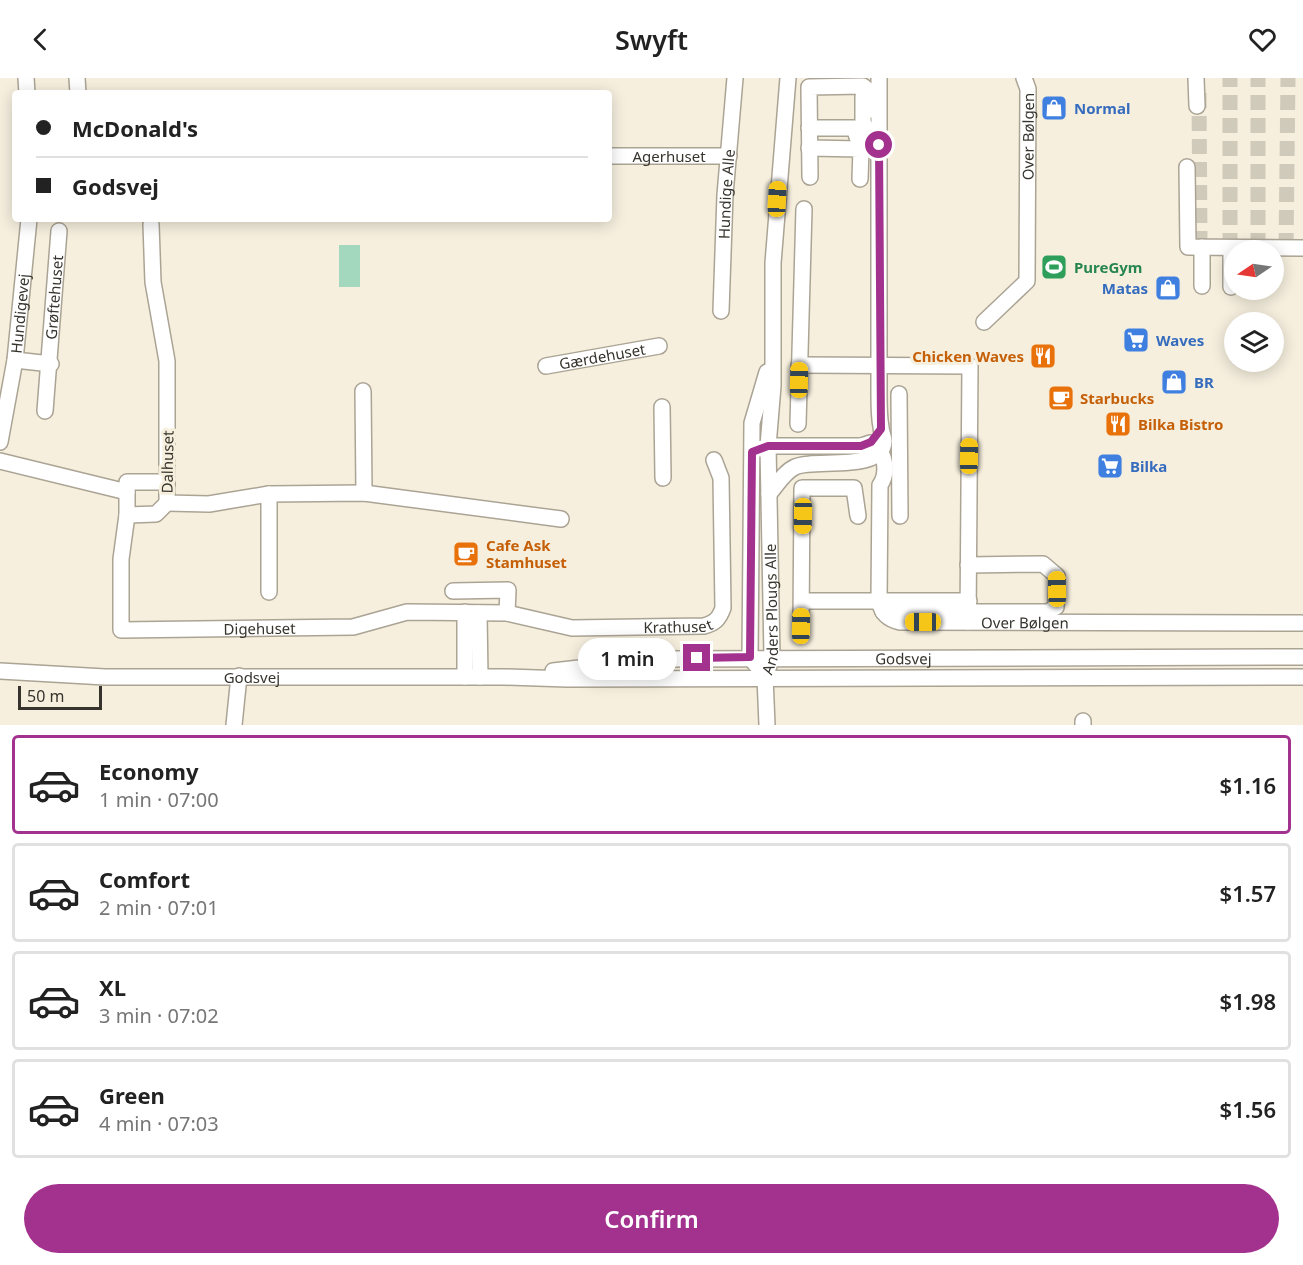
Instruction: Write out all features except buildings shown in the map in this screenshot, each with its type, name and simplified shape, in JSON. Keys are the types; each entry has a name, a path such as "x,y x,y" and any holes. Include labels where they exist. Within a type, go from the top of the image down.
{"street":[{"name":"Hundige Alle","path":"721,311 724,195 735,78"},
{"name":"Anders Plougs Alle","path":"765,677 772,657 768,446 773,386 771,353 778,177 788,78"},
{"path":"769,494 795,467 808,464 850,463 873,457 880,451 884,442 881,429 879,366 879,78"},
{"name":"Over Bølgen","path":"984,322 1027,281 1028,89 1024,78"},
{"path":"1196,78 1197,106"},
{"path":"809,125 854,128 861,149 865,179 871,135 871,100 868,91 863,86 809,87 809,125 809,148 810,177"},
{"path":"809,148 861,149"},
{"name":"Agerhuset","path":"612,156 729,156"},
{"path":"1187,167 1188,248 1224,248"},
{"path":"798,424 804,209"},
{"name":"Hundigevej","path":"0,442 15,360 28,222"},
{"name":"Dalhuset","path":"151,224 153,282 167,361 167,503 208,504 269,494 364,493 561,519"},
{"name":"Grøftehuset","path":"45,411 51,364 59,231"},
{"path":"1202,248 1202,286"},
{"path":"1284,248 1303,248"},
{"name":"Gærdehuset","path":"546,366 659,346"},
{"name":"Anders Plougs Alle","path":"765,677 750,657 752,423 771,353"},
{"path":"15,360 51,364"},
{"path":"800,365 970,366 968,612"},
{"path":"363,391 364,493"},
{"path":"899,394 900,516"},
{"path":"662,407 663,477"},
{"path":"861,446 871,442 881,429"},
{"path":"752,452 768,446 861,446 880,451 884,458 884,479 880,485"},
{"path":"0,460 127,492"},
{"name":"Krathuset","path":"549,622 572,627 704,627 720,617 723,608 721,478 714,460"},
{"path":"850,463 871,470 880,485 881,607"},
{"path":"166,482 127,482 127,515 156,514 167,503"},
{"path":"801,626 802,488 854,488 858,516"},
{"path":"269,494 269,592"},
{"name":"Digehuset","path":"127,515 121,559 121,630 353,627 406,612 507,613 549,622"},
{"path":"802,601 968,612 1048,612 1058,603 1057,576 1042,564 968,565"},
{"path":"453,591 508,590 507,613"},
{"name":"Over Bølgen","path":"881,607 892,620 900,622 968,612 1301,622"},
{"path":"472,613 472,677"},
{"name":"Godsvej","path":"505,677 658,659 1303,657"},
{"name":"Godsvej","path":"0,671 105,677 505,677 567,680 765,677 1303,677"},
{"path":"234,725 239,676"},
{"path":"765,677 767,725"}],"green space":[{"path":"339,245 360,245 360,287 339,287"}],"tunnel":[{"path":"1230,78 1230,240"},
{"path":"1258,78 1258,240"},
{"path":"1286,248 1288,78"},
{"path":"1199,93 1200,239"}],"place":[{"name":"Normal","path":"1054,108"},
{"name":"PureGym","path":"1054,267"},
{"name":"Matas","path":"1168,288"},
{"name":"Waves","path":"1136,340"},
{"name":"Chicken Waves","path":"1043,356"},
{"name":"BR","path":"1174,382"},
{"name":"Starbucks","path":"1061,398"},
{"name":"Bilka Bistro","path":"1118,424"},
{"name":"Bilka","path":"1110,466"},
{"name":"Cafe Ask Stamhuset","path":"466,554"}],"route":[{"path":"697,658 750,657 749,552 752,452 768,446 867,445 881,429 879,145"}]}
